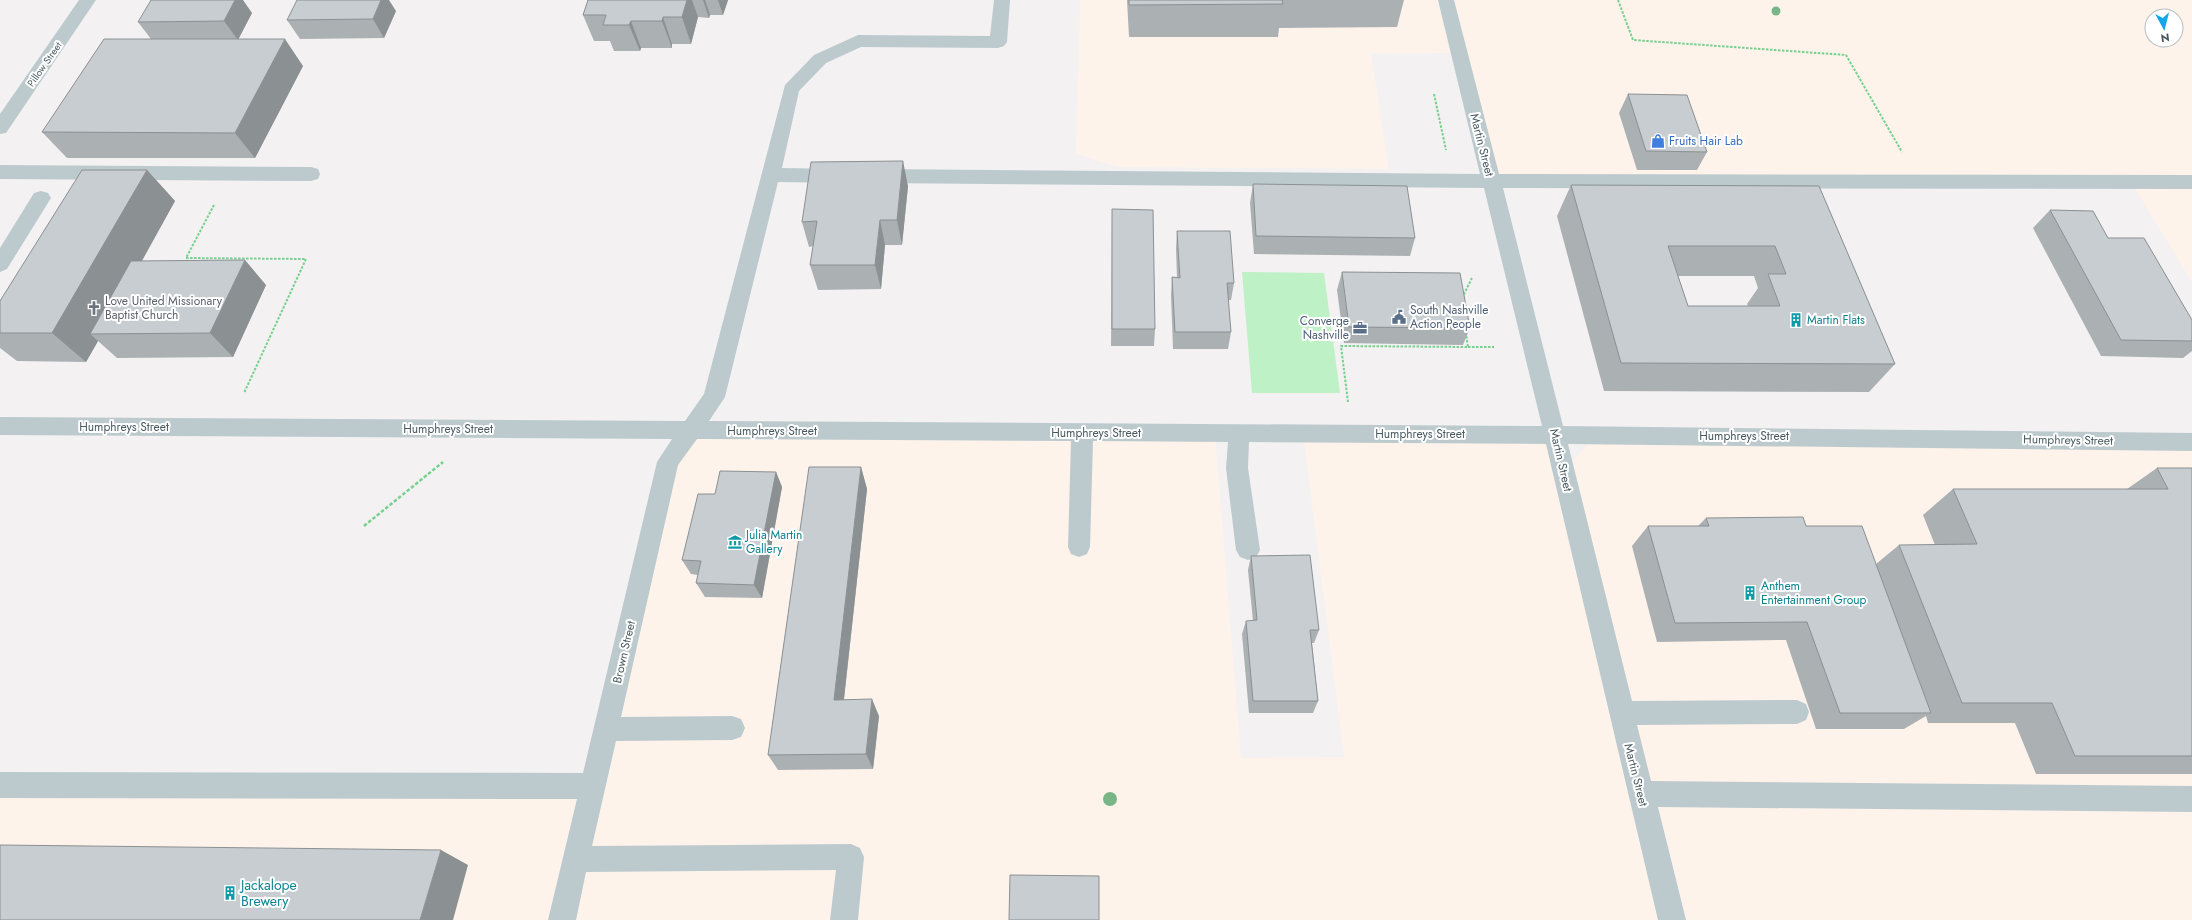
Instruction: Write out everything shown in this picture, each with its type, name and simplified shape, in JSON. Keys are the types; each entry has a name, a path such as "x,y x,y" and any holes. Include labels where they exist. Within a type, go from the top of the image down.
{"street":[{"name":"Pillow Street","path":"0,128 88,0"},
{"path":"1002,0 998,42 858,41 820,59 791,89 775,162 770,175 1453,181 2192,182"},
{"name":"Martin Street","path":"1446,0 1555,434 1672,920"},
{"path":"0,172 312,174"},
{"name":"Brown Street","path":"562,920 668,462 689,430 714,397 770,175"},
{"path":"0,264 41,198"},
{"name":"Humphreys Street","path":"0,426 1082,433 1555,434 2192,442"},
{"path":"1079,547 1082,433"},
{"path":"1239,433 1237,468 1248,550"},
{"path":"1621,713 1797,712"},
{"path":"606,729 732,728"},
{"path":"0,785 592,786"},
{"path":"1641,794 2192,799"},
{"path":"576,859 852,857 844,920"}],"path":[{"path":"1618,0 1633,40 1846,55 1919,181"},
{"path":"1433,92 1453,181"},
{"path":"230,174 186,258 306,258 244,393"},
{"path":"1460,301 1472,278"},
{"path":"1466,331 1468,347"},
{"path":"1348,402 1341,346 1494,347"},
{"path":"364,526 447,459"}],"shaded area":[{"path":"1080,0 2192,0 2192,282 2131,182 1492,181 1459,53 1371,54 1389,169 1118,167 1076,154"},
{"path":"689,430 1215,433 1241,758 1344,757 1303,433 1555,435 1564,472 1595,435 2192,442 2192,920 0,920 0,785 592,786 668,462"}],"green space":[{"path":"1242,272 1324,273 1340,393 1252,393"}],"building":[{"path":"151,0 235,0 224,21 138,22"},
{"path":"297,0 381,0 373,19 287,20"},
{"path":"588,0 687,0 682,17 663,17 662,21 631,21 629,25 603,25 606,15 583,15"},
{"path":"1129,0 1282,0 1283,4 1129,5"},
{"path":"104,39 285,39 235,133 42,132"},
{"path":"1628,94 1687,95 1707,152 1646,151"},
{"path":"903,161 897,220 880,220 875,265 810,265 817,221 802,222 811,162"},
{"path":"82,170 147,170 52,333 0,333 0,301"},
{"path":"1253,184 1407,186 1415,238 1256,236"},
{"path":"1571,185 1819,186 1895,364 1621,363","holes":["1668,246 1775,246 1786,274 1768,274 1780,306 1688,306"]},
{"path":"1112,209 1153,210 1155,329 1112,329"},
{"path":"2050,210 2093,211 2108,238 2144,238 2192,320 2192,341 2121,340"},
{"path":"1177,231 1230,231 1234,283 1227,283 1231,332 1175,332 1172,277 1180,278"},
{"path":"245,260 210,333 90,334 131,261"},
{"name":"South Nashville Action People","path":"1342,272 1460,273 1470,328 1349,327"},
{"path":"809,467 861,467 834,700 872,699 866,754 768,755"},
{"path":"2157,468 2192,468 2192,756 2075,756 2052,703 1962,703 1899,545 1977,544 1953,489 2168,489"},
{"name":"Julia Martin Gallery","path":"720,471 776,472 754,585 696,583 701,561 682,560 698,494 715,494"},
{"name":"Anthem Entertainment Group","path":"1803,517 1806,526 1862,526 1931,713 1840,713 1807,622 1675,623 1648,526 1709,526 1706,518"},
{"path":"1310,555 1319,630 1310,630 1318,701 1253,701 1246,621 1257,620 1251,556"},
{"name":"Jackalope Brewery","path":"0,845 441,850 420,920 0,920"},
{"path":"1010,875 1099,876 1099,920 1009,920"}],"place":[{"name":"Fruits Hair Lab","path":"1658,141"},
{"name":"Love United Missionary Baptist Church","path":"94,308"},
{"name":"South Nashville Action People","path":"1399,317"},
{"name":"Martin Flats","path":"1796,320"},
{"name":"Converge Nashville","path":"1360,328"},
{"name":"Julia Martin Gallery","path":"735,542"},
{"name":"Anthem Entertainment Group","path":"1750,593"},
{"name":"Jackalope Brewery","path":"230,893"}]}
